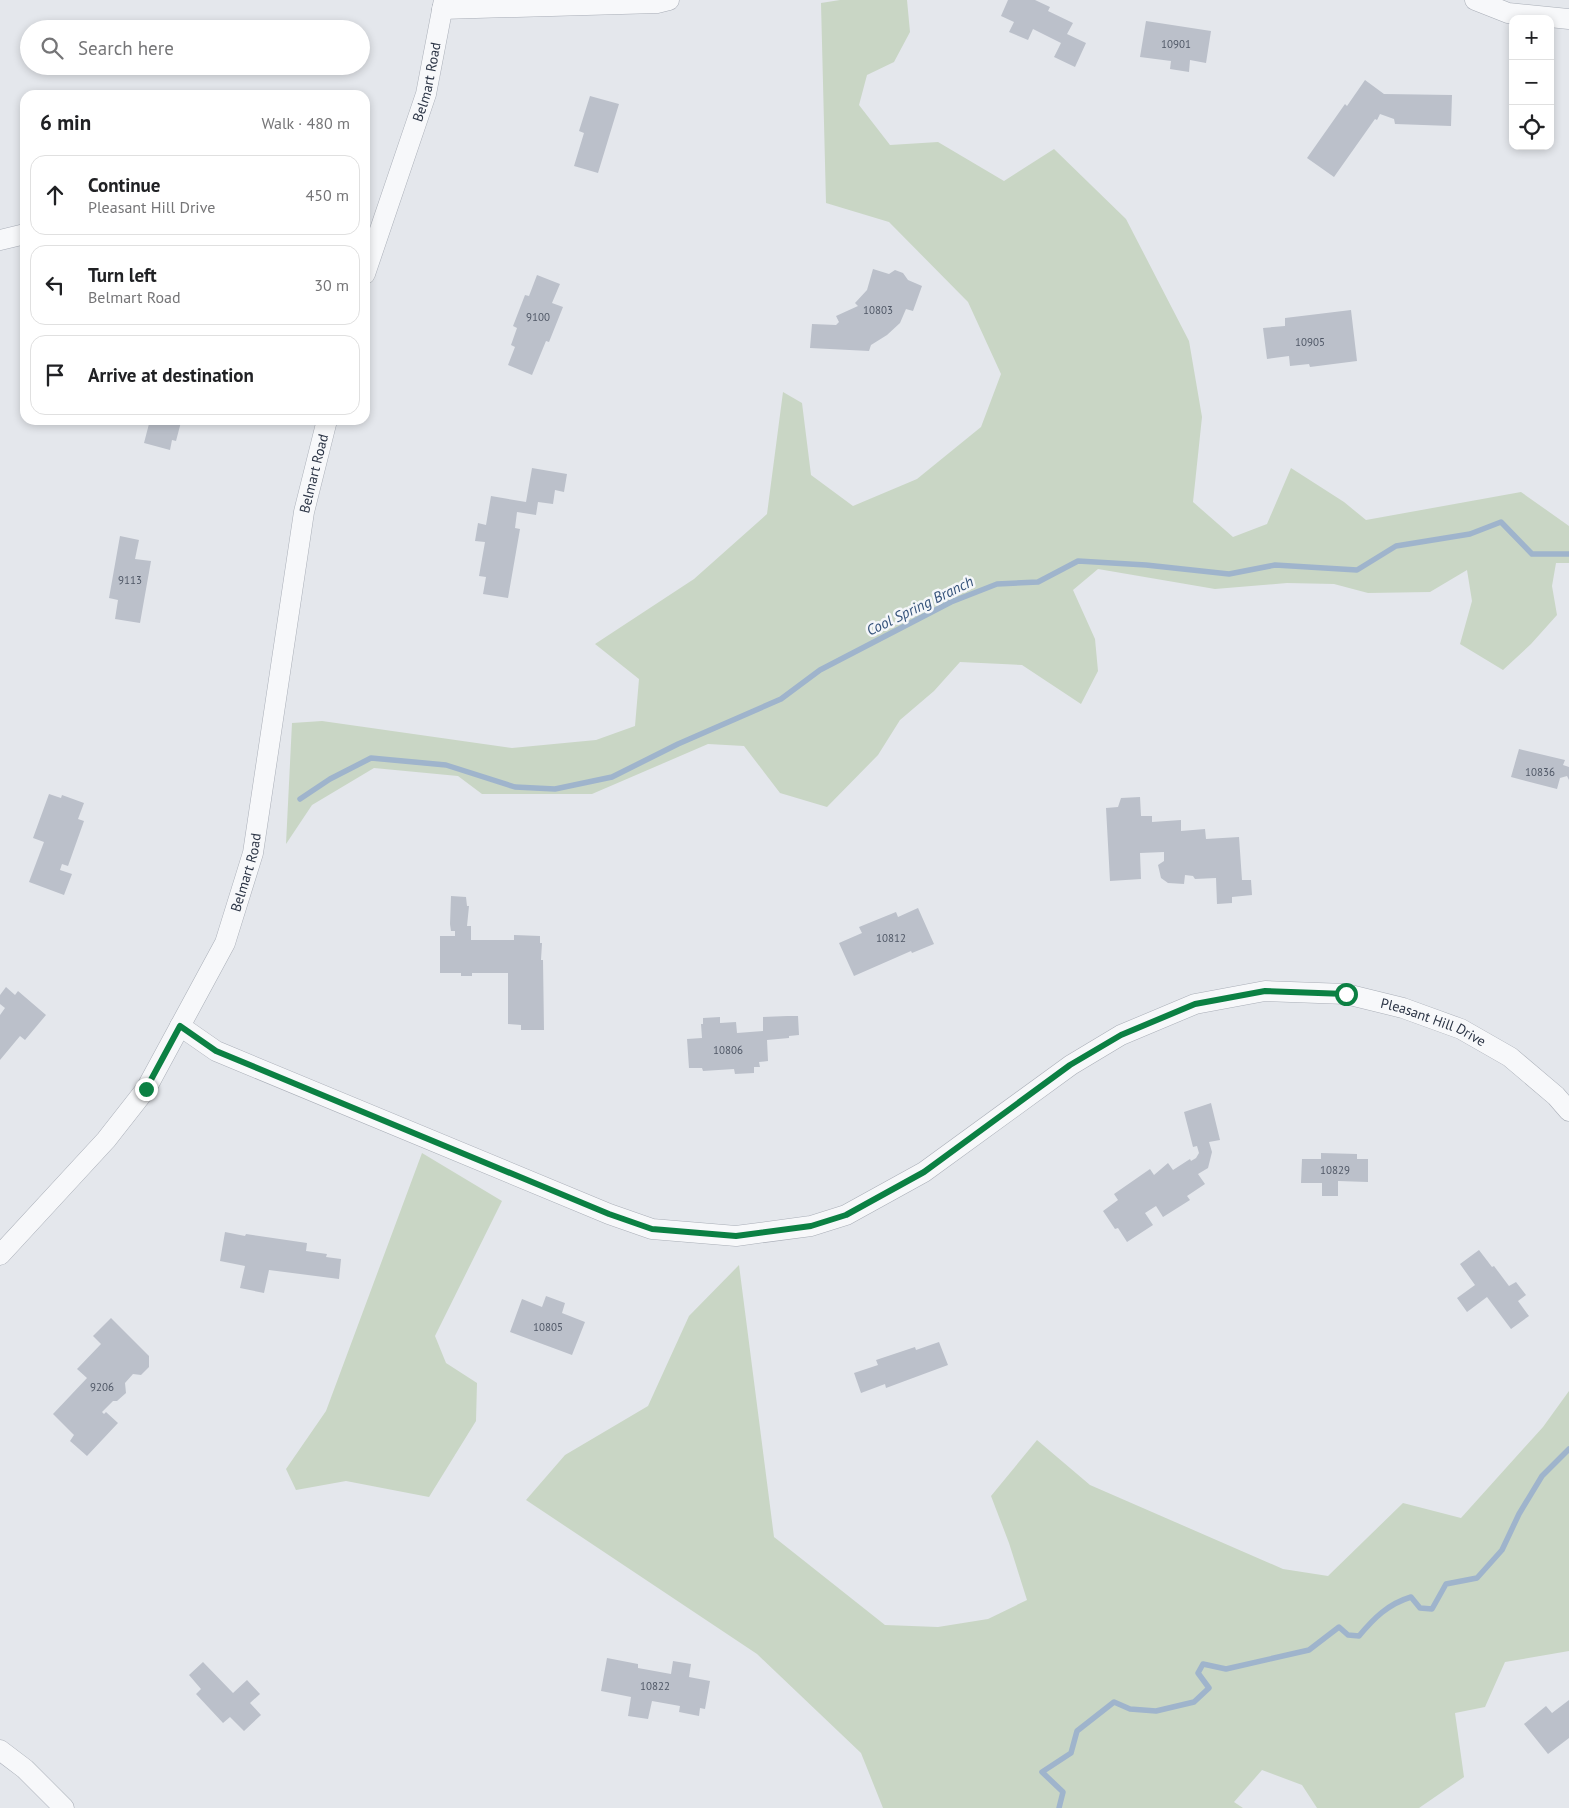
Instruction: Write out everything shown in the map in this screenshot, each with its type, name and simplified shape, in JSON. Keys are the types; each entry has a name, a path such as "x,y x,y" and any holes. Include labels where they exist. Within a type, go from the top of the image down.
{"street":[{"path":"443,5 588,6 669,0"},
{"path":"1475,0 1508,12 1569,19"},
{"name":"Belmart Road","path":"370,259 426,94 443,5"},
{"path":"0,240 20,235"},
{"name":"Belmart Road","path":"0,1254 106,1140 146,1089 225,943 253,853 304,512 326,425"},
{"name":"Pleasant Hill Drive","path":"180,1026 216,1051 609,1214 652,1229 736,1236 811,1226 846,1215 924,1172 1070,1065 1121,1035 1195,1004 1265,991 1346,994 1403,1008 1461,1029 1510,1057 1556,1096 1569,1111"},
{"path":"0,1750 26,1769 64,1808"}],"green space":[{"path":"840,0 907,0 910,32 894,62 867,75 859,105 890,145 938,142 1004,181 1054,149 1126,219 1189,341 1202,417 1193,502 1233,537 1267,524 1291,468 1344,502 1366,520 1521,492 1569,526 1569,563 1556,563 1552,586 1557,615 1531,644 1503,670 1460,644 1472,601 1467,570 1430,592 1368,593 1334,584 1287,583 1215,589 1098,569 1073,590 1095,639 1098,671 1081,704 1022,665 960,662 934,691 900,720 878,755 827,807 780,793 744,746 708,744 592,794 482,794 458,776 374,768 312,805 286,844 292,723 322,721 512,748 596,740 635,726 639,679 595,644 694,579 767,514 783,392 802,403 811,475 853,506 917,479 981,427 1001,374 968,302 889,222 826,203 821,3"},
{"path":"422,1153 502,1201 435,1336 446,1363 477,1383 476,1421 429,1497 346,1481 296,1490 286,1469 326,1411"},
{"path":"739,1265 774,1537 885,1625 938,1627 988,1619 1027,1600 1009,1543 991,1496 1037,1440 1090,1485 1283,1569 1328,1576 1403,1503 1461,1518 1543,1427 1569,1391 1569,1651 1505,1662 1485,1707 1455,1713 1464,1777 1419,1808 1317,1808 1302,1785 1262,1770 1234,1802 1243,1808 883,1808 861,1753 757,1654 526,1500 565,1455 648,1406 689,1316"}],"building":[{"path":"1008,0 1035,0 1050,7 1048,11 1073,23 1067,34 1086,43 1075,67 1054,57 1061,43 1033,29 1028,40 1009,32 1014,22 1001,16"},
{"path":"1146,21 1211,31 1206,63 1190,60 1189,72 1170,69 1171,61 1140,57"},
{"path":"1365,80 1384,94 1452,95 1451,126 1395,124 1394,119 1380,114 1334,177 1307,158 1345,104 1347,106"},
{"path":"590,96 619,104 598,173 574,166 584,133 579,131"},
{"path":"873,269 889,274 895,270 903,273 908,280 922,286 913,311 906,309 900,323 887,335 871,345 869,351 810,348 812,324 836,325 839,322 836,316 858,306 855,303 867,290"},
{"path":"537,275 560,284 552,303 563,307 549,342 546,341 532,375 508,365 515,347 511,345 517,328 513,326 525,295 529,296"},
{"path":"1351,310 1357,361 1310,367 1309,364 1290,366 1289,356 1267,359 1263,328 1285,326 1285,318"},
{"path":"149,425 180,425 176,441 172,440 170,450 144,443"},
{"path":"532,468 567,474 564,492 555,490 553,504 538,502 536,515 517,512 515,528 520,529 508,598 483,594 486,577 479,576 485,542 475,541 478,523 486,525 491,496 526,502"},
{"path":"120,536 139,540 135,559 151,561 140,623 115,619 118,600 109,598"},
{"path":"1519,749 1565,760 1563,765 1569,767 1569,780 1567,776 1560,778 1557,789 1511,777"},
{"path":"49,794 61,798 62,795 84,803 78,819 84,821 68,866 62,864 60,870 72,874 64,895 29,882 44,842 33,838"},
{"path":"1140,797 1141,816 1152,816 1152,822 1181,820 1181,831 1205,829 1206,839 1239,837 1242,880 1251,880 1252,895 1232,897 1232,903 1217,904 1216,878 1195,879 1193,876 1185,875 1184,884 1168,883 1161,878 1158,865 1164,861 1164,852 1140,853 1141,879 1110,881 1106,808 1118,807 1121,798"},
{"path":"451,896 466,897 467,906 469,906 467,926 471,926 471,940 514,940 514,935 540,936 540,943 542,943 541,960 543,960 544,1030 521,1030 521,1025 508,1024 508,973 472,973 472,976 461,976 461,973 440,973 440,936 455,936 455,931 451,931 450,924"},
{"path":"918,908 934,944 912,953 911,951 854,976 839,943 862,933 859,927 896,912 898,917"},
{"path":"6,987 15,995 18,991 46,1015 25,1040 20,1036 0,1060 0,1015 5,1008 0,1004 0,995"},
{"path":"798,1016 799,1035 767,1040 768,1061 759,1062 760,1067 754,1067 754,1073 735,1074 734,1069 703,1071 702,1068 689,1068 687,1039 702,1038 701,1024 703,1024 703,1018 720,1017 720,1023 736,1022 737,1033 763,1031 763,1017"},
{"path":"1211,1103 1220,1140 1209,1142 1212,1152 1208,1168 1198,1174 1205,1184 1187,1196 1190,1200 1163,1217 1156,1206 1145,1213 1153,1225 1127,1242 1118,1228 1115,1229 1103,1211 1118,1200 1114,1194 1150,1169 1154,1175 1168,1163 1173,1170 1190,1159 1191,1161 1196,1158 1199,1153 1197,1146 1193,1147 1184,1112"},
{"path":"1321,1153 1357,1154 1357,1159 1368,1159 1368,1182 1338,1181 1338,1196 1322,1196 1322,1183 1301,1183 1302,1159 1321,1159"},
{"path":"225,1232 307,1243 306,1251 327,1254 326,1257 341,1259 339,1279 269,1270 264,1293 240,1288 245,1266 220,1261"},
{"path":"1479,1250 1509,1286 1516,1282 1526,1295 1518,1301 1529,1316 1511,1329 1487,1297 1467,1312 1457,1298 1475,1285 1460,1264"},
{"path":"546,1296 565,1303 562,1313 585,1322 572,1355 510,1332 522,1299 542,1307"},
{"path":"111,1318 149,1356 149,1367 141,1375 133,1374 125,1383 126,1393 117,1401 113,1401 102,1412 104,1414 106,1412 118,1423 87,1456 70,1441 74,1435 53,1414 87,1378 77,1369 101,1344 93,1336"},
{"path":"939,1342 948,1365 886,1388 885,1384 861,1393 854,1373 878,1365 876,1360 915,1347 916,1350"},
{"path":"607,1658 638,1664 638,1668 671,1674 673,1661 691,1664 689,1677 710,1681 705,1709 700,1708 699,1716 679,1712 680,1706 652,1701 648,1719 628,1716 631,1697 601,1691"},
{"path":"203,1662 233,1693 247,1680 260,1694 250,1703 261,1715 244,1731 230,1717 223,1723 196,1694 201,1689 189,1675"},
{"path":"1569,1700 1569,1738 1548,1754 1524,1724 1546,1706 1552,1713"}],"waterway":[{"name":"Cool Spring Branch","path":"300,799 330,779 371,758 446,765 515,787 555,789 612,777 678,744 781,699 820,670 951,602 997,584 1038,582 1078,561 1146,565 1229,574 1275,565 1357,570 1396,546 1470,534 1501,522 1532,554 1569,554"},
{"path":"1059,1808 1063,1792 1042,1772 1071,1753 1077,1731 1114,1702 1130,1709 1156,1711 1194,1702 1209,1688 1198,1673 1203,1664 1226,1669 1309,1650 1339,1627 1348,1635 1359,1636 1382,1612 1411,1597 1420,1608 1432,1609 1446,1584 1477,1578 1502,1550 1519,1514 1542,1476 1569,1449"}],"route":[{"path":"146,1089 180,1026 216,1051 609,1214 652,1229 736,1236 811,1226 846,1215 924,1172 1070,1065 1121,1035 1195,1004 1265,991 1346,994"}]}
